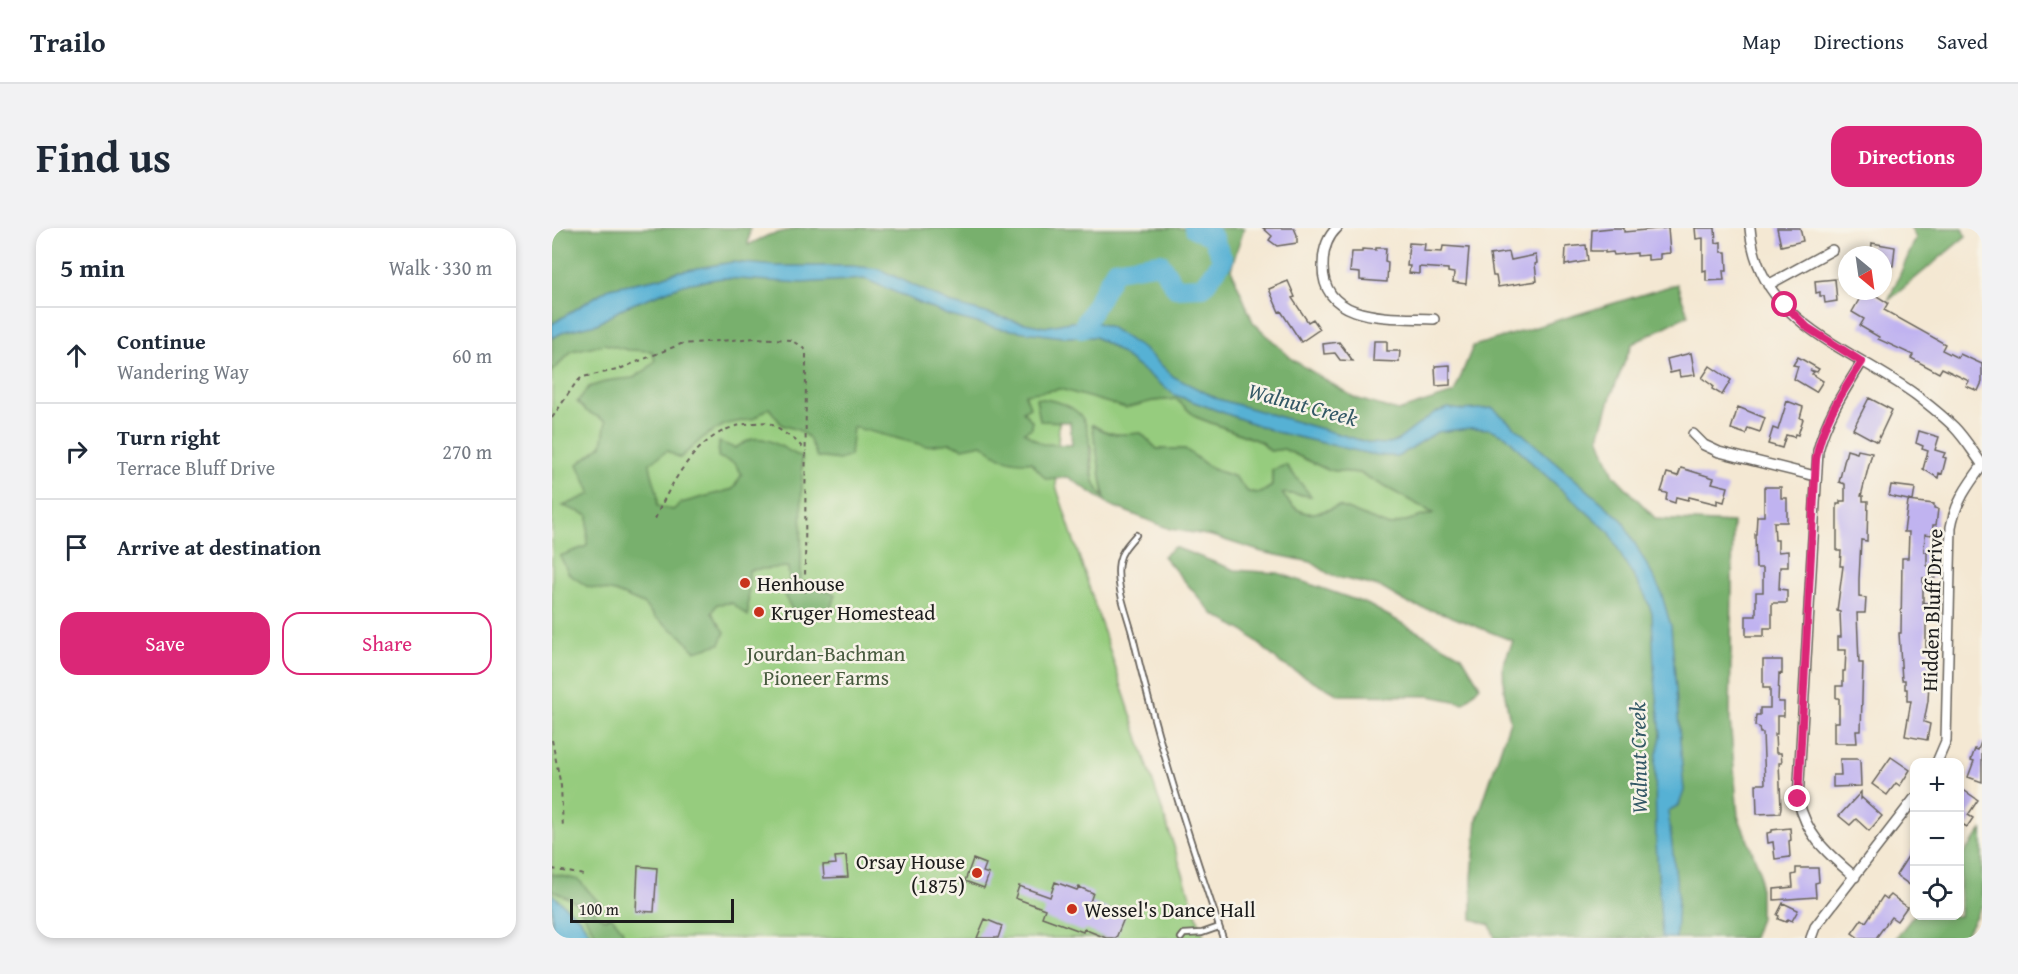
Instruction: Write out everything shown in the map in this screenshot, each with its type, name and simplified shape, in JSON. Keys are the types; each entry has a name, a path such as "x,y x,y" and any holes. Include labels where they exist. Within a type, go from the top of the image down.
{"street":[{"path":"1337,228 1326,244 1323,268 1325,284 1337,301 1352,311 1370,315 1434,319"},
{"path":"1750,228 1756,260 1768,285 1794,316 1808,328 1916,395 1955,428 1982,465"},
{"path":"1768,285 1832,250"},
{"path":"1855,877 1827,853 1814,836 1803,818 1798,799 1818,452 1824,427 1862,362"},
{"path":"1692,434 1704,445 1719,452 1815,476"},
{"name":"Hidden Bluff Drive","path":"1939,758 1946,741 1951,527 1954,512 1982,465"},
{"path":"1811,938 1815,927 1910,804"}],"lane":[{"path":"1136,535 1126,545 1119,560 1119,578 1140,670 1178,799 1223,938"},
{"path":"1180,938 1184,934 1202,933 1219,927"}],"path":[{"path":"552,418 582,377 617,370 681,344 756,338 791,339 806,351 805,594"},
{"path":"655,519 664,498 696,453 709,439 736,426 768,422 795,440 806,451"},
{"path":"552,740 561,786 562,828"},
{"path":"552,869 584,875"}],"green space":[{"path":"552,228 750,228 748,245 769,235 799,228 1244,228 1231,269 1253,322 1293,360 1355,398 1398,411 1454,393 1473,346 1677,284 1688,315 1632,344 1611,396 1599,437 1614,475 1656,519 1733,523 1730,719 1738,816 1760,871 1760,918 1753,938 1495,938 1490,925 1472,919 1472,878 1477,820 1510,721 1504,690 1503,665 1513,641 1445,614 1409,604 1380,587 1332,576 1311,562 1262,552 1212,536 1170,529 1110,505 1068,477 1046,479 1031,462 1004,459 982,444 963,448 950,443 926,446 853,427 850,456 839,460 817,457 809,438 798,430 782,425 769,408 753,419 726,424 706,435 680,458 667,451 650,463 657,506 673,510 681,503 733,489 742,474 734,463 718,457 719,442 735,448 752,439 765,439 802,457 801,584 835,594 829,615 812,609 797,618 784,595 789,580 788,567 749,570 748,616 732,603 717,604 712,613 725,632 720,644 695,651 643,604 615,592 588,587 569,574 560,556 587,546 588,515 563,506 591,494 578,464 602,445 606,421 586,411 577,402 589,387 611,380 633,378 646,370 655,361 652,351 628,350 605,344 572,351 552,372","holes":["1060,389 1126,408 1153,401 1176,399 1196,417 1261,442 1270,451 1284,449 1328,470 1360,473 1433,513 1389,526 1339,506 1321,512 1307,513 1294,507 1282,493 1311,496 1286,465 1272,470 1272,486 1261,493 1248,492 1235,477 1212,469 1185,449 1157,449 1141,433 1116,434 1092,425 1105,499 1095,485 1086,424 1077,412 1062,403 1036,398 1040,421 1070,422 1072,445 1042,444 1024,432 1032,428 1032,421 1023,411 1030,407 1025,394"]},
{"path":"1911,228 1963,228 1966,236 1892,298 1892,292 1916,238"},
{"name":"Jourdan-Bachman Pioneer Farms","path":"644,284 1153,401 1176,399 1196,417 1261,442 1270,451 1284,449 1328,470 1360,473 1433,513 1389,526 1339,506 1321,512 1307,513 1294,507 1281,493 1311,496 1272,470 1272,486 1261,493 1248,492 1235,477 1212,469 1185,449 1157,449 1141,433 1116,434 1093,425 1104,497 1099,493 1094,481 1089,442 1060,404 1056,486 1204,938 552,938 552,331"},
{"path":"1174,547 1235,570 1278,573 1367,604 1462,656 1480,686 1464,703 1430,696 1339,695 1280,663 1247,633 1213,614 1163,556"},
{"path":"1982,830 1982,905 1964,938 1896,938 1910,920 1964,920 1964,853"},
{"path":"552,874 579,880 601,905 593,912 604,919 611,916 622,929 624,938 598,938 576,902 552,890"}],"water":[{"path":"732,262 776,266 852,266 879,269 953,304 1015,321 1045,327 1069,322 1092,321 1110,327 1146,351 1174,377 1218,399 1370,443 1387,444 1398,440 1434,413 1448,408 1462,410 1493,408 1622,520 1660,589 1671,626 1684,791 1679,805 1668,811 1678,895 1676,938 1662,938 1656,842 1655,762 1661,736 1654,668 1652,613 1645,595 1610,533 1533,464 1506,436 1490,429 1471,428 1437,432 1399,456 1387,456 1276,432 1175,395 1111,346 1095,337 1062,337 996,328 947,315 865,279 802,283 723,278 685,284 625,307 597,324 566,331 552,338 552,324 609,288"},
{"path":"552,894 581,920 593,938 552,938"}],"building":[{"path":"1263,228 1294,228 1297,243 1277,246 1269,240 1272,236"},
{"path":"1624,228 1624,232 1668,228 1670,253 1660,254 1660,259 1648,260 1648,255 1637,256 1637,253 1614,255 1613,252 1591,251 1592,230"},
{"path":"1695,228 1715,228 1716,243 1721,242 1721,252 1726,252 1727,271 1723,271 1724,280 1706,281 1706,270 1703,271 1703,238 1696,239"},
{"path":"1777,228 1800,228 1803,241 1781,246"},
{"path":"1409,243 1425,244 1424,251 1442,252 1443,246 1469,248 1466,284 1453,282 1454,273 1448,272 1448,269 1419,267 1419,274 1409,273 1410,266 1407,266"},
{"path":"1872,243 1889,246 1872,246"},
{"path":"1586,245 1588,261 1565,265 1566,247"},
{"path":"1892,246 1895,247 1892,266"},
{"path":"1376,248 1386,248 1387,282 1360,280 1360,273 1350,272 1352,252 1362,252 1362,249 1376,250"},
{"path":"1509,252 1511,260 1536,255 1537,281 1498,287 1496,276 1493,276 1490,255"},
{"path":"1835,279 1837,301 1825,303 1824,296 1820,296 1820,292 1816,293 1815,281"},
{"path":"1288,281 1295,297 1292,298 1308,322 1313,319 1320,329 1301,342 1281,311 1279,312 1269,289"},
{"path":"1859,300 1883,300 1888,303 1884,310 1945,344 1942,350 1958,358 1960,354 1982,364 1982,382 1978,391 1966,386 1969,381 1942,368 1939,373 1911,358 1913,355 1878,339 1879,337 1860,326 1864,319 1852,312"},
{"path":"1374,341 1387,341 1387,351 1400,351 1399,362 1373,361"},
{"path":"1339,342 1353,361 1340,360 1335,353 1324,354 1323,344"},
{"path":"1691,353 1695,375 1680,377 1679,371 1670,373 1667,359"},
{"path":"1798,357 1819,369 1817,372 1810,370 1823,381 1816,392 1794,379 1798,366 1793,365"},
{"path":"1450,365 1450,385 1436,386 1435,366"},
{"path":"1710,366 1731,380 1722,395 1712,389 1713,386 1702,378"},
{"path":"1869,398 1892,410 1877,442 1853,429"},
{"path":"1787,401 1803,407 1800,418 1803,419 1798,435 1795,434 1794,437 1786,435 1782,448 1768,444 1773,428 1778,430"},
{"path":"1738,407 1765,418 1760,432 1748,428 1746,434 1731,429"},
{"path":"1919,431 1939,437 1935,450 1945,453 1943,457 1946,458 1942,474 1939,473 1938,478 1923,469 1928,451 1916,443"},
{"path":"1847,450 1872,453 1861,496 1863,496 1863,501 1868,501 1867,541 1861,540 1859,579 1859,597 1866,598 1865,613 1857,613 1859,663 1863,663 1861,731 1856,731 1857,743 1834,743 1834,722 1839,722 1839,698 1836,698 1836,686 1843,686 1846,650 1838,650 1838,637 1841,637 1840,612 1837,611 1843,566 1840,566 1841,551 1837,551 1837,504 1845,501 1845,484 1839,482"},
{"path":"1681,468 1714,478 1712,483 1728,487 1724,502 1717,500 1717,504 1689,497 1688,500 1676,497 1675,503 1666,500 1667,493 1661,492 1667,473 1678,476"},
{"path":"1891,485 1915,488 1913,501 1889,496"},
{"path":"1764,487 1781,487 1781,498 1787,498 1787,522 1774,522 1778,552 1788,551 1788,567 1780,567 1779,589 1787,590 1787,603 1772,603 1772,628 1764,628 1764,636 1746,636 1746,616 1756,616 1756,592 1763,592 1763,568 1756,568 1755,534 1757,516 1764,516"},
{"path":"1908,501 1934,504 1934,508 1938,509 1932,535 1925,534 1924,552 1927,552 1927,566 1935,566 1935,578 1923,578 1923,603 1931,602 1932,617 1926,617 1926,650 1929,650 1929,669 1932,669 1932,682 1929,682 1924,722 1930,724 1927,740 1905,736 1911,701 1907,701 1905,680 1902,680 1899,633 1901,633 1902,558 1908,558 1909,532 1904,532"},
{"path":"1763,660 1782,660 1778,702 1784,702 1784,716 1777,716 1777,734 1775,734 1776,753 1781,753 1782,763 1779,763 1781,807 1780,813 1757,814 1756,784 1765,784 1763,733 1760,733 1759,727 1755,726 1756,715 1760,715 1760,708 1770,708 1770,688 1763,688"},
{"path":"1981,742 1982,782 1968,777 1974,761 1971,760 1975,749 1978,750"},
{"path":"1891,757 1910,770 1900,786 1896,783 1887,795 1872,784"},
{"path":"1840,759 1860,760 1861,786 1833,787 1833,775 1841,775"},
{"path":"1964,790 1978,800 1968,815 1973,818 1967,827 1964,825"},
{"path":"1861,792 1861,799 1882,816 1869,831 1856,819 1850,825 1839,816"},
{"path":"1790,828 1790,857 1775,859 1773,842 1768,843 1767,833 1772,830"},
{"path":"1910,853 1910,885 1896,875"},
{"path":"846,856 848,877 824,878 823,865 836,864 835,857"},
{"name":"Orsay House (1875)","path":"973,859 986,864 983,872 989,874 984,888 965,881"},
{"path":"638,866 657,868 654,912 636,911"},
{"path":"1796,868 1818,868 1819,882 1815,883 1816,897 1774,900 1774,889 1793,887 1792,875 1796,874"},
{"path":"1055,882 1077,890 1079,887 1093,893 1090,902 1125,916 1116,938 1106,938 1084,929 1083,932 1042,917 1045,909 1015,898 1019,886 1050,897"},
{"path":"1891,895 1907,907 1897,921 1891,917 1876,938 1859,938 1852,933 1862,919 1866,922 1883,896 1887,899"},
{"path":"1783,903 1798,910 1792,921 1788,919 1786,922 1778,919 1777,915"},
{"path":"985,919 1002,926 998,938 977,938"}],"waterway":[{"path":"1082,329 1115,270 1160,263 1176,288 1203,287 1223,260 1212,236 1194,228"}],"place":[{"name":"Henhouse","path":"745,583"},
{"name":"Kruger Homestead","path":"759,612"},
{"name":"Orsay House (1875)","path":"977,873"},
{"name":"Wessel's Dance Hall","path":"1072,909"}],"route":[{"path":"1785,305 1808,328 1862,362 1831,412 1824,427 1816,459 1798,799"}],"water label":[{"name":"Walnut Creek","path":"1303,404"},
{"name":"Walnut Creek","path":"1638,758"}]}
